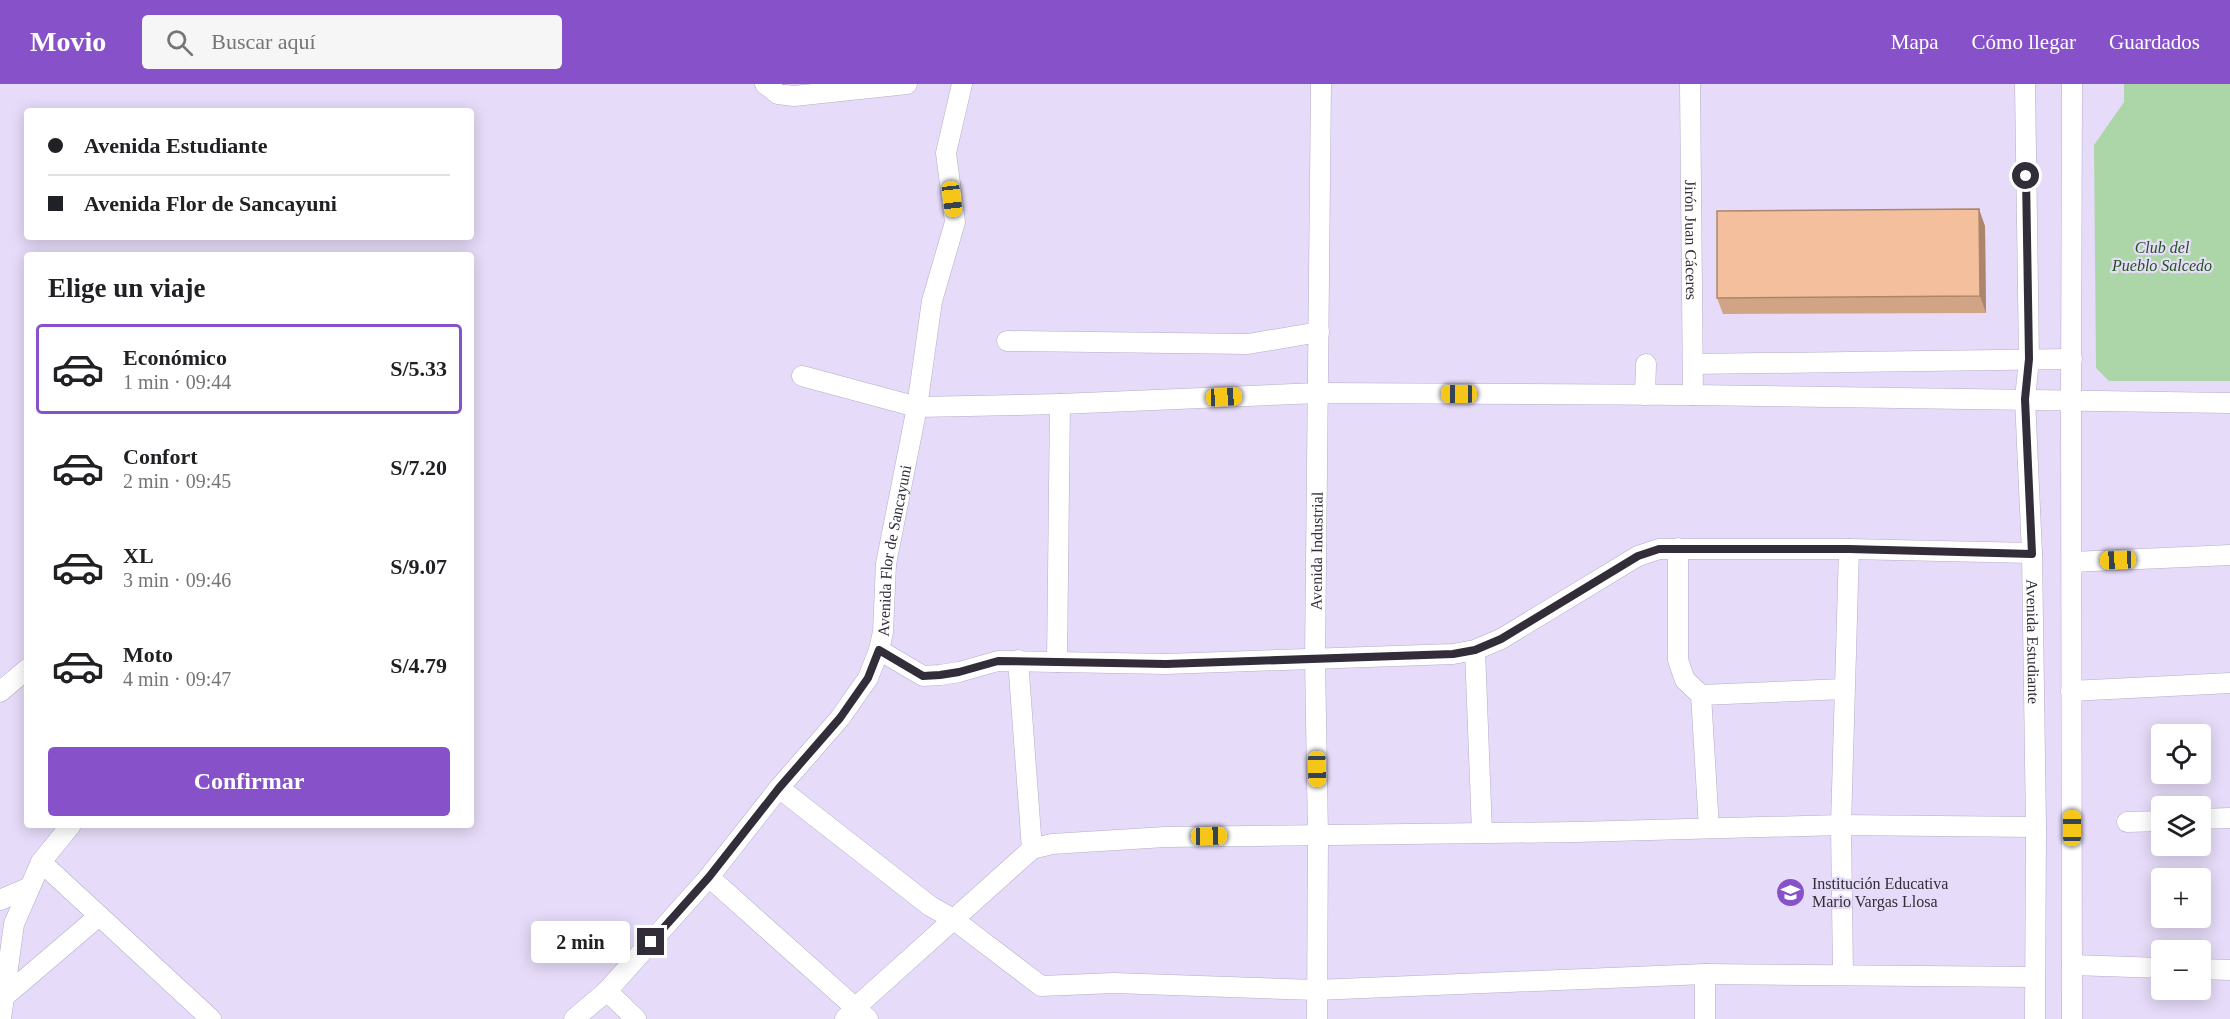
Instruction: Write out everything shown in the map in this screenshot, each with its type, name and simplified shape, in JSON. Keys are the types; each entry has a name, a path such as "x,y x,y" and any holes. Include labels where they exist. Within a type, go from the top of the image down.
{"street":[{"path":"765,84 778,94 794,96 907,84"},
{"name":"Avenida Flor de Sancayuni","path":"574,1019 607,991 709,877 779,788 846,710 868,678 883,632 886,564 917,406 932,302 954,222 946,153 962,84"},
{"name":"Avenida Industrial","path":"1317,1019 1318,835 1315,660 1322,84"},
{"name":"Jirón Juan Cáceres","path":"1690,84 1693,395"},
{"name":"Avenida Estudiante","path":"2025,84 2029,359 2025,399 2032,554 2036,827 2035,1019"},
{"path":"2072,84 2072,1019"},
{"path":"1006,341 1248,344 1319,332"},
{"path":"1693,364 2072,359"},
{"path":"1646,364 1646,395"},
{"path":"802,376 917,406 1060,404 1318,393 1693,395 2230,403"},
{"path":"1058,662 1060,404"},
{"path":"1678,548 1678,660 1685,680 1701,695 1709,828"},
{"path":"879,650 923,676 940,675 998,661 1018,660 1166,664 1453,654 1475,650 1501,639 1638,556 1659,549 1849,549 2032,554"},
{"path":"1843,975 1841,825 1849,549"},
{"path":"2073,562 2230,555"},
{"path":"1475,650 1482,832"},
{"path":"1018,660 1032,849"},
{"path":"0,692 24,672"},
{"path":"2071,691 2230,683"},
{"path":"1701,695 1844,689"},
{"path":"779,788 930,906 953,919 1041,986 1114,983 1316,990 1705,974 2035,977"},
{"path":"2211,819 2230,818"},
{"path":"2127,822 2151,821"},
{"path":"709,877 857,1015 953,919 1032,849 1052,844 1165,837 1841,825 2036,827"},
{"path":"1,1019 14,924 40,862 68,828"},
{"path":"40,862 211,1019"},
{"path":"0,900 28,888"},
{"path":"4,997 99,916"},
{"path":"2073,965 2151,968"},
{"path":"2211,969 2230,970"},
{"path":"1704,1019 1705,974"},
{"path":"607,991 636,1019"}],"green space":[{"name":"Club del Pueblo Salcedo","path":"2124,84 2230,84 2230,381 2109,381 2096,368 2094,145 2124,102"}],"building":[{"path":"1979,209 1980,296 1717,298 1717,211"}],"place":[{"name":"Institución Educativa Mario Vargas Llosa","path":"1791,892"}],"route":[{"path":"651,942 709,877 779,788 840,718 868,678 879,650 923,676 959,672 977,665 998,661 1018,660 1166,664 1453,654 1475,650 1501,639 1638,556 1659,549 1849,549 2032,554 2025,399 2029,359 2026,176"}]}
